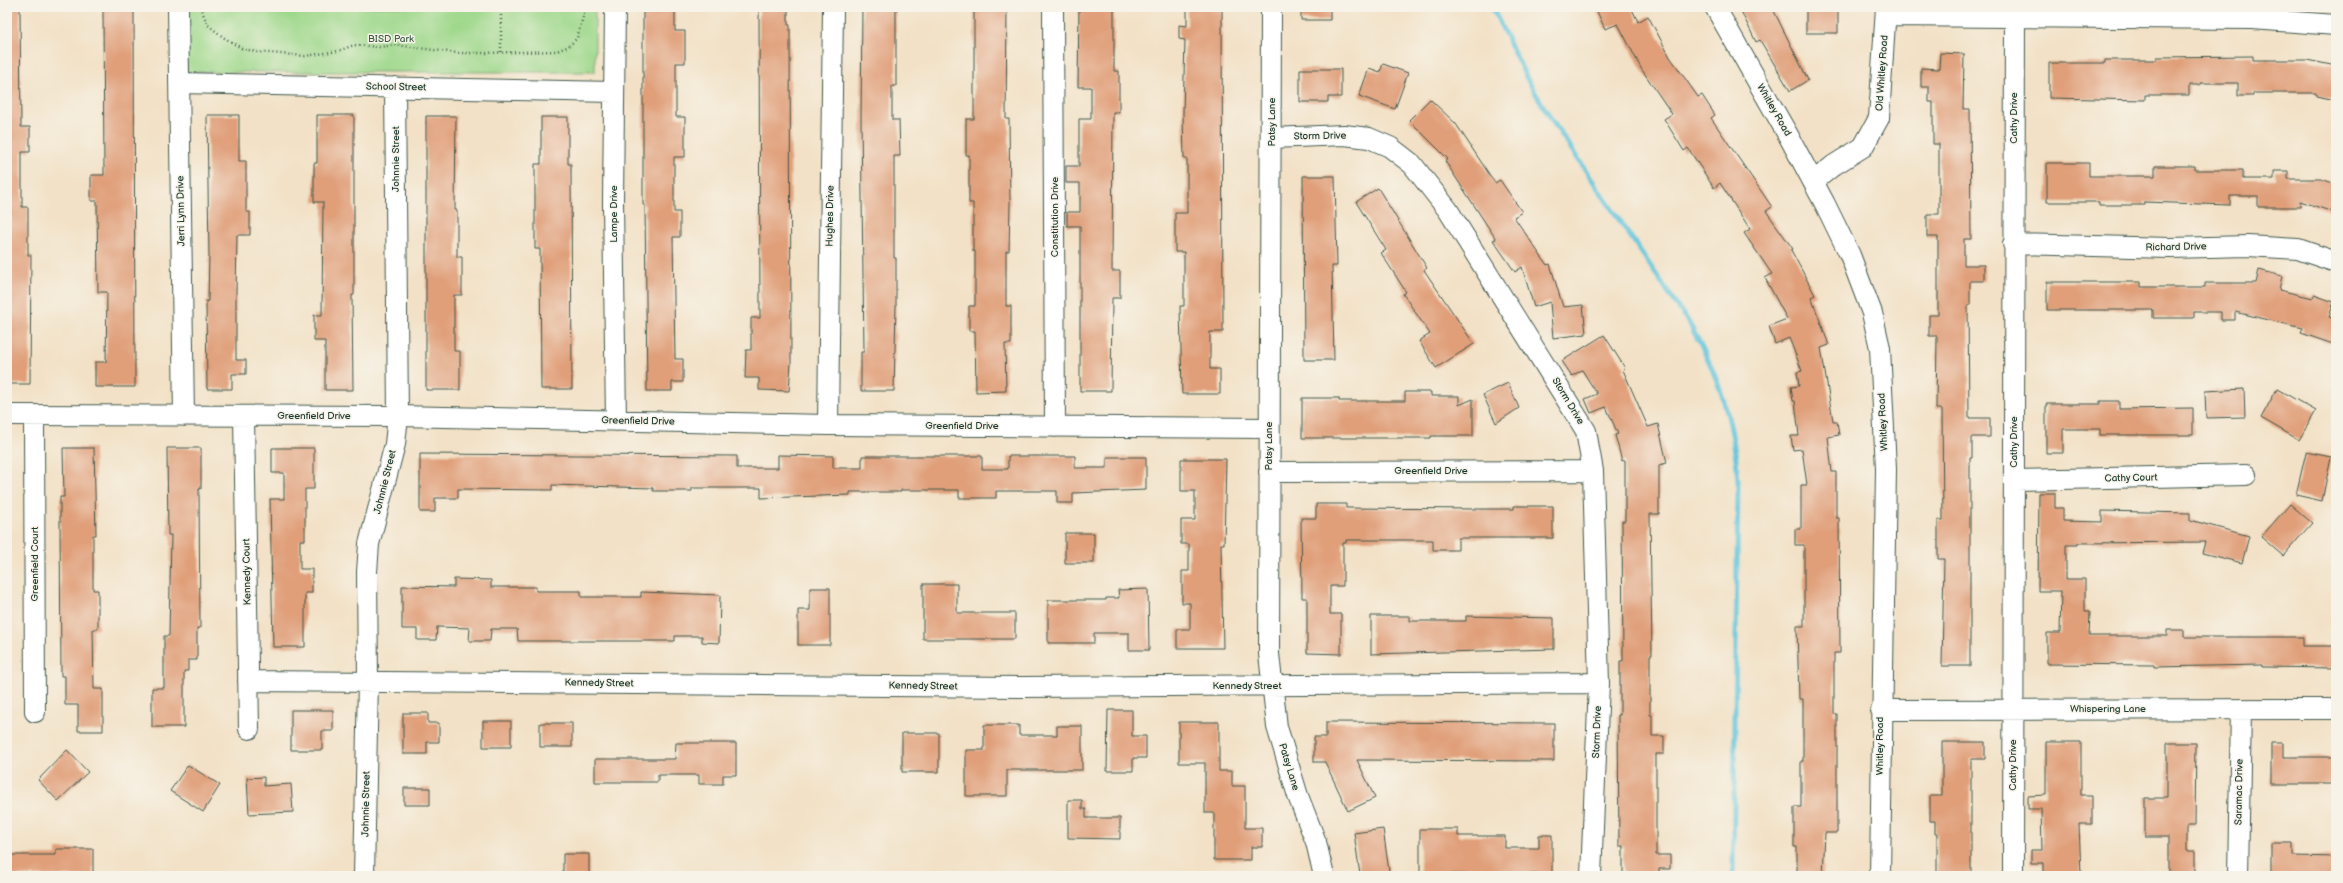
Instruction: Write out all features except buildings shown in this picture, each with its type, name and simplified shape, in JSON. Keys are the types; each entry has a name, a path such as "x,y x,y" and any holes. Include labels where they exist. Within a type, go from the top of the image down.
{"street":[{"name":"Jerri Lynn Drive","path":"178,7 184,416"},
{"name":"Lampe Drive","path":"615,7 614,92 616,421"},
{"name":"Hughes Drive","path":"828,425 833,7"},
{"name":"Constitution Drive","path":"1053,7 1055,427"},
{"name":"Patsy Lane","path":"1271,7 1272,138 1269,428 1269,654 1277,727 1298,796 1316,842 1324,876"},
{"name":"Whitley Road","path":"1715,7 1813,182 1850,255 1872,313 1880,348 1886,469 1880,710 1880,876"},
{"name":"Old Whitley Road","path":"1813,182 1834,165 1863,148 1879,118 1886,12"},
{"path":"1886,12 2252,13 2336,25"},
{"name":"Cathy Drive","path":"2013,876 2015,480 2013,244 2015,12"},
{"name":"School Street","path":"179,83 614,92"},
{"name":"Johnnie Street","path":"364,876 368,681 367,572 369,544 395,444 398,416 395,87"},
{"name":"Storm Drive","path":"1272,138 1344,135 1369,138 1390,148 1412,164 1448,210 1586,431 1593,471 1599,683 1591,876"},
{"name":"Richard Drive","path":"2013,244 2170,248 2248,246 2298,249 2336,262"},
{"name":"Greenfield Drive","path":"7,415 398,416 828,425 1269,428"},
{"name":"Greenfield Court","path":"34,415 35,712"},
{"name":"Kennedy Court","path":"244,416 249,729"},
{"name":"Greenfield Drive","path":"1269,472 1593,471"},
{"name":"Cathy Court","path":"2015,480 2246,475"},
{"name":"Kennedy Street","path":"248,681 1021,687 1599,683"},
{"name":"Saramac Drive","path":"2238,876 2241,709"},
{"name":"Whispering Lane","path":"1880,710 2336,709"}],"path":[{"path":"200,7 208,24 223,37 241,48 257,52 305,56 338,51 354,45 378,47 396,45 457,53 557,51 569,46 577,38 586,7"},
{"path":"501,7 501,53"}],"green space":[{"name":"BISD Park","path":"186,7 595,7 595,72 186,72"}],"waterway":[{"path":"1492,7 1527,79 1553,122 1689,323 1700,342 1717,380 1729,418 1738,481 1733,876"}]}
